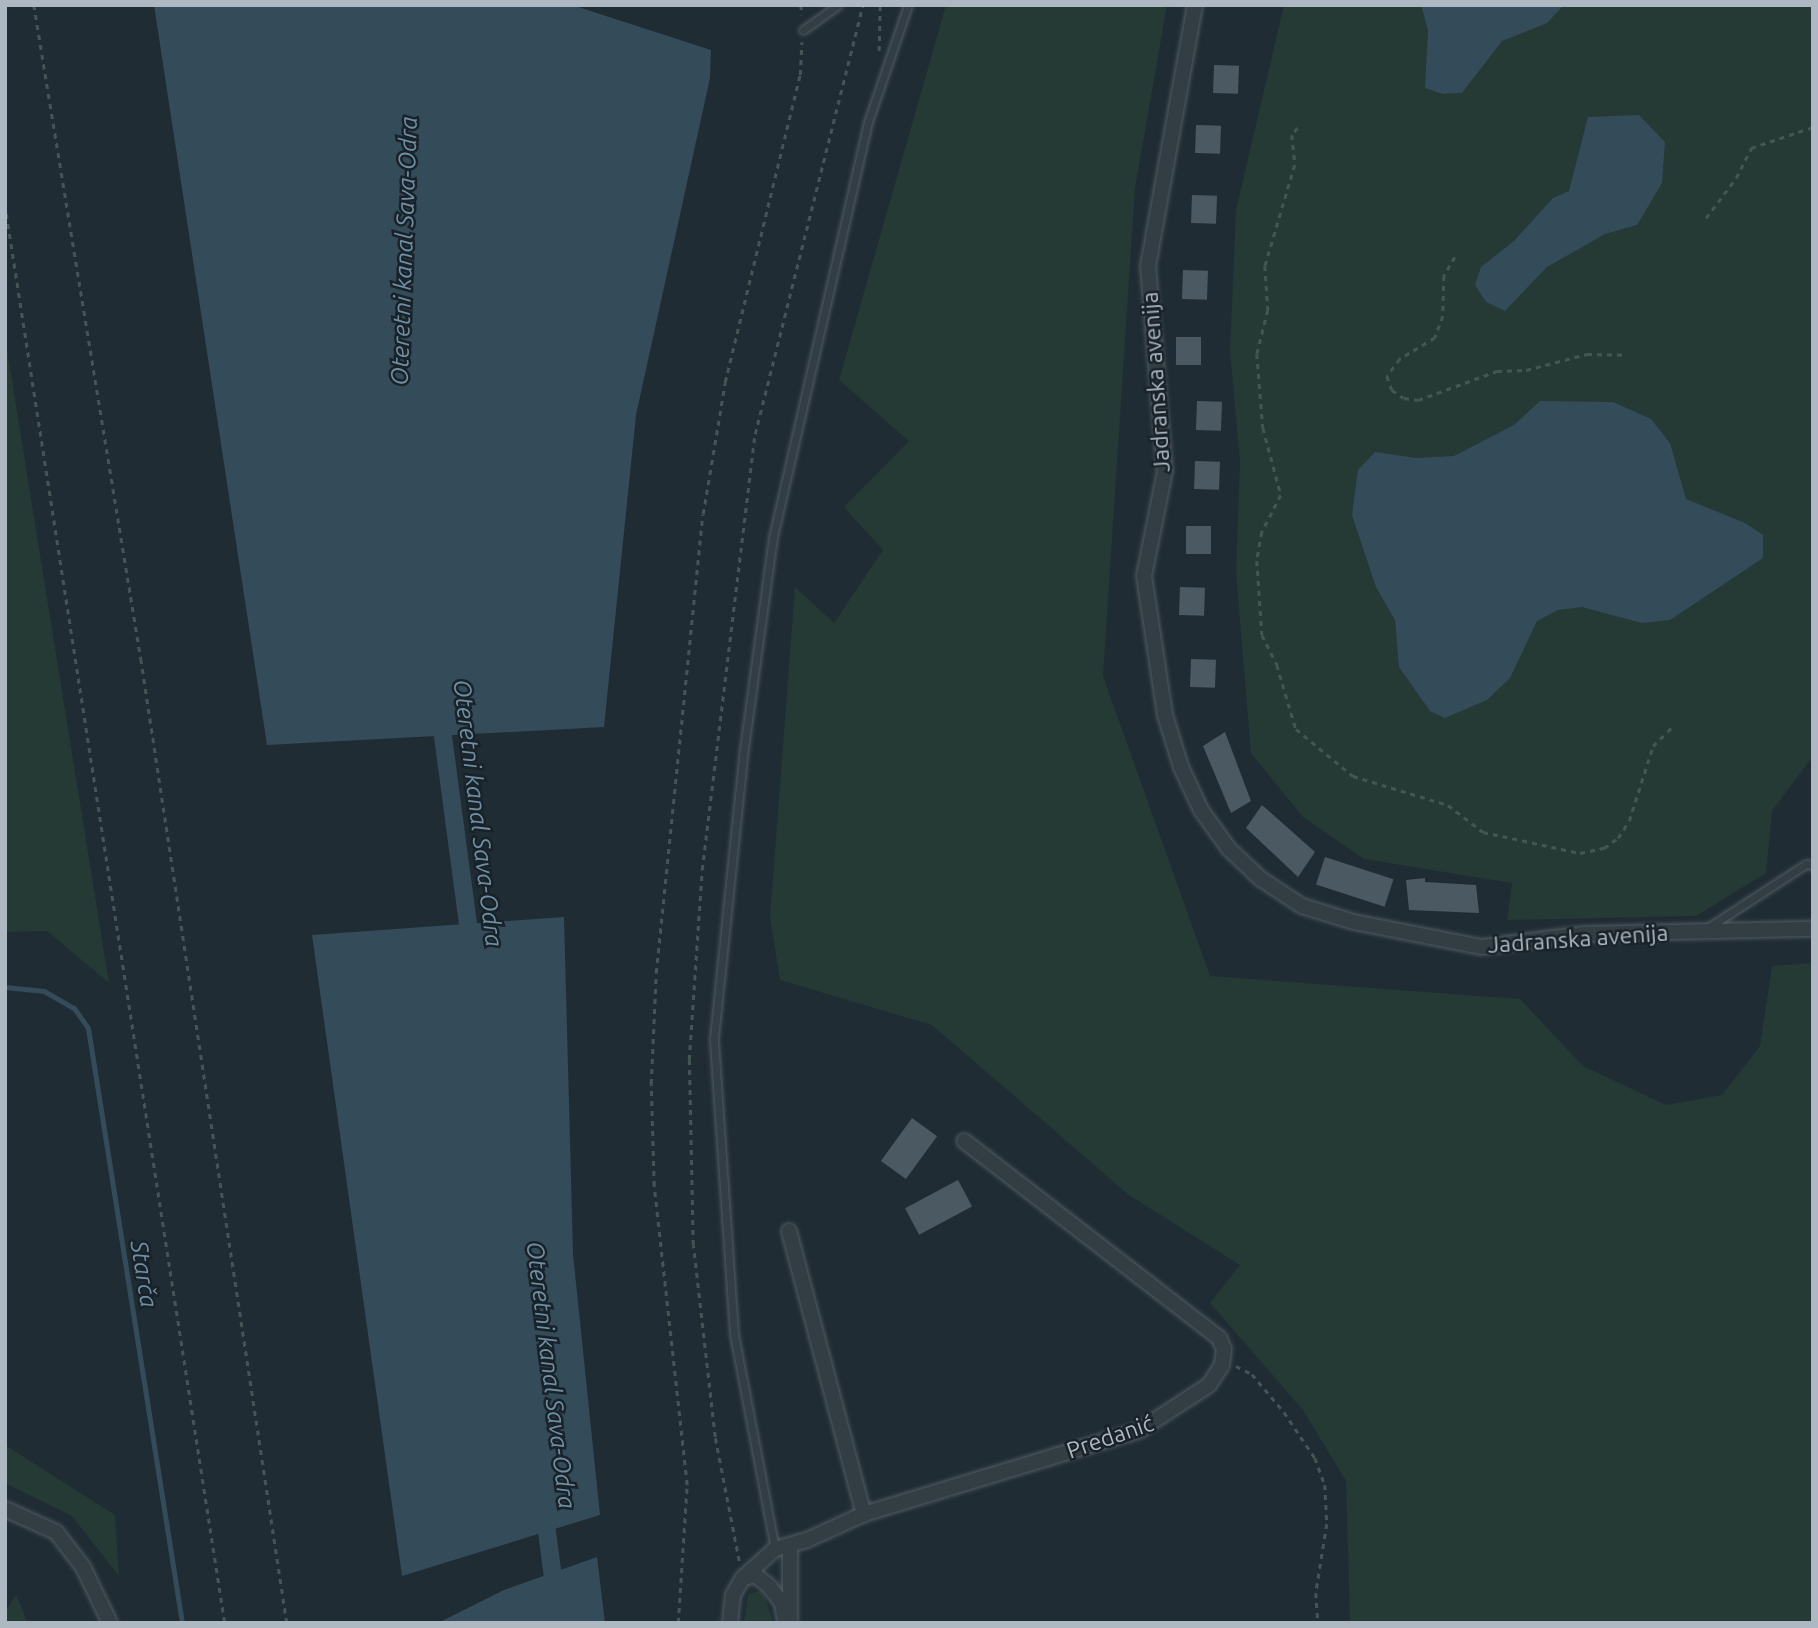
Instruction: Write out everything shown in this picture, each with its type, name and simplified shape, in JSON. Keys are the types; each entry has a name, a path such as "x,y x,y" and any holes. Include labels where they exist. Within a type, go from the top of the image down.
{"street":[{"name":"Jadranska avenija","path":"1195,5 1148,266 1166,471 1144,576 1166,715 1181,767 1201,810 1229,849 1261,879 1303,906 1354,922 1482,947 1584,934 1813,929"},
{"path":"964,1141 1211,1332 1224,1349 1222,1365"},
{"path":"789,1231 864,1514"},
{"name":"Predanić","path":"775,1549 790,1547 864,1514 1140,1430 1168,1415 1209,1385 1222,1365"},
{"path":"5,1509 56,1532 83,1567 110,1623"},
{"path":"788,1623 790,1547"},
{"path":"730,1623 733,1595 743,1578 775,1549"},
{"path":"743,1578 755,1575 769,1586 782,1603 788,1623"}],"lane":[{"path":"803,30 838,5"},
{"path":"775,1549 734,1335 714,1038 743,756 773,537 868,122 887,75 908,5"},
{"path":"1703,931 1806,864 1813,866"}],"path":[{"path":"34,5 141,659 287,1623"},
{"path":"678,1623 687,1485 654,1186 656,973 702,514 725,382 800,75 803,30 801,5"},
{"path":"880,5 879,60 887,75"},
{"path":"1706,218 1736,178 1751,148 1813,127"},
{"path":"1298,128 1292,135 1295,165 1265,266 1268,310 1257,354 1264,428 1281,495 1262,532 1257,561 1262,635 1277,665 1296,729 1353,776 1448,805 1483,832 1580,853 1604,848 1618,838 1629,821 1653,746 1674,725"},
{"path":"5,204 225,1623"},
{"path":"1455,257 1444,276 1443,316 1435,338 1401,359 1387,376 1392,390 1404,398 1418,400 1497,372 1526,370 1587,354 1626,355"},
{"path":"1222,1365 1241,1366 1252,1374 1315,1458 1325,1485 1327,1524 1316,1593 1318,1623"}],"green space":[{"path":"946,5 1167,5 1135,188 1103,676 1210,976 1520,999 1583,1066 1666,1105 1722,1095 1760,1046 1772,966 1813,963 1813,1623 1350,1623 1346,1481 1303,1410 1210,1303 1240,1265 1129,1195 932,1025 780,980 770,917 795,587 834,623 883,550 844,507 909,441 839,380"},
{"path":"1284,5 1813,5 1813,756 1772,811 1766,873 1696,916 1507,920 1512,883 1364,859 1303,817 1251,753 1236,572 1240,462 1230,351 1236,210"},
{"path":"5,337 109,983 47,931 5,932"},
{"path":"5,1445 115,1515 119,1576 72,1516 5,1483"},
{"path":"763,1590 773,1623 744,1623 748,1594"},
{"path":"16,1595 28,1623 5,1623 5,1612"}],"water":[{"path":"154,5 572,5 711,50 710,78 636,415 604,727 267,745"},
{"path":"1421,5 1564,5 1547,23 1502,41 1462,93 1443,94 1425,88 1428,30"},
{"path":"1639,115 1665,142 1662,183 1637,225 1605,234 1547,267 1505,311 1486,302 1475,285 1481,267 1514,241 1553,198 1569,191 1588,117"},
{"path":"1540,401 1613,402 1651,419 1670,443 1686,499 1745,523 1763,535 1763,558 1670,620 1642,623 1582,607 1558,610 1537,621 1510,678 1487,700 1445,718 1430,711 1399,667 1395,620 1376,587 1352,515 1358,470 1375,452 1416,458 1454,456 1514,425"},
{"path":"564,917 573,1254 600,1515 402,1576 312,935"},
{"path":"597,1557 605,1623 438,1623 504,1590"}],"building":[{"path":"1214,65 1239,66 1238,94 1213,93"},
{"path":"1196,125 1221,126 1220,154 1195,153"},
{"path":"1192,195 1217,196 1216,224 1191,223"},
{"path":"1183,270 1208,271 1207,300 1182,299"},
{"path":"1176,337 1201,337 1201,365 1176,365"},
{"path":"1197,401 1222,402 1221,431 1196,430"},
{"path":"1195,461 1220,462 1219,490 1194,489"},
{"path":"1186,526 1211,526 1211,554 1186,554"},
{"path":"1180,587 1205,588 1204,616 1179,615"},
{"path":"1191,659 1216,660 1215,688 1190,687"},
{"path":"1225,732 1251,801 1231,813 1203,746"},
{"path":"1262,805 1315,852 1298,877 1246,828"},
{"path":"1325,857 1393,879 1385,907 1316,885"},
{"path":"1425,878 1425,882 1476,885 1479,913 1409,910 1406,880"},
{"path":"912,1118 937,1136 906,1179 881,1161"},
{"path":"958,1180 972,1206 919,1235 905,1208"}],"waterway":[{"name":"Oteretni kanal Sava-Odra","path":"440,714 471,946"},
{"name":"Starča","path":"5,987 44,991 74,1008 88,1028 182,1623"},
{"name":"Oteretni kanal Sava-Odra","path":"544,1509 559,1623"}]}
